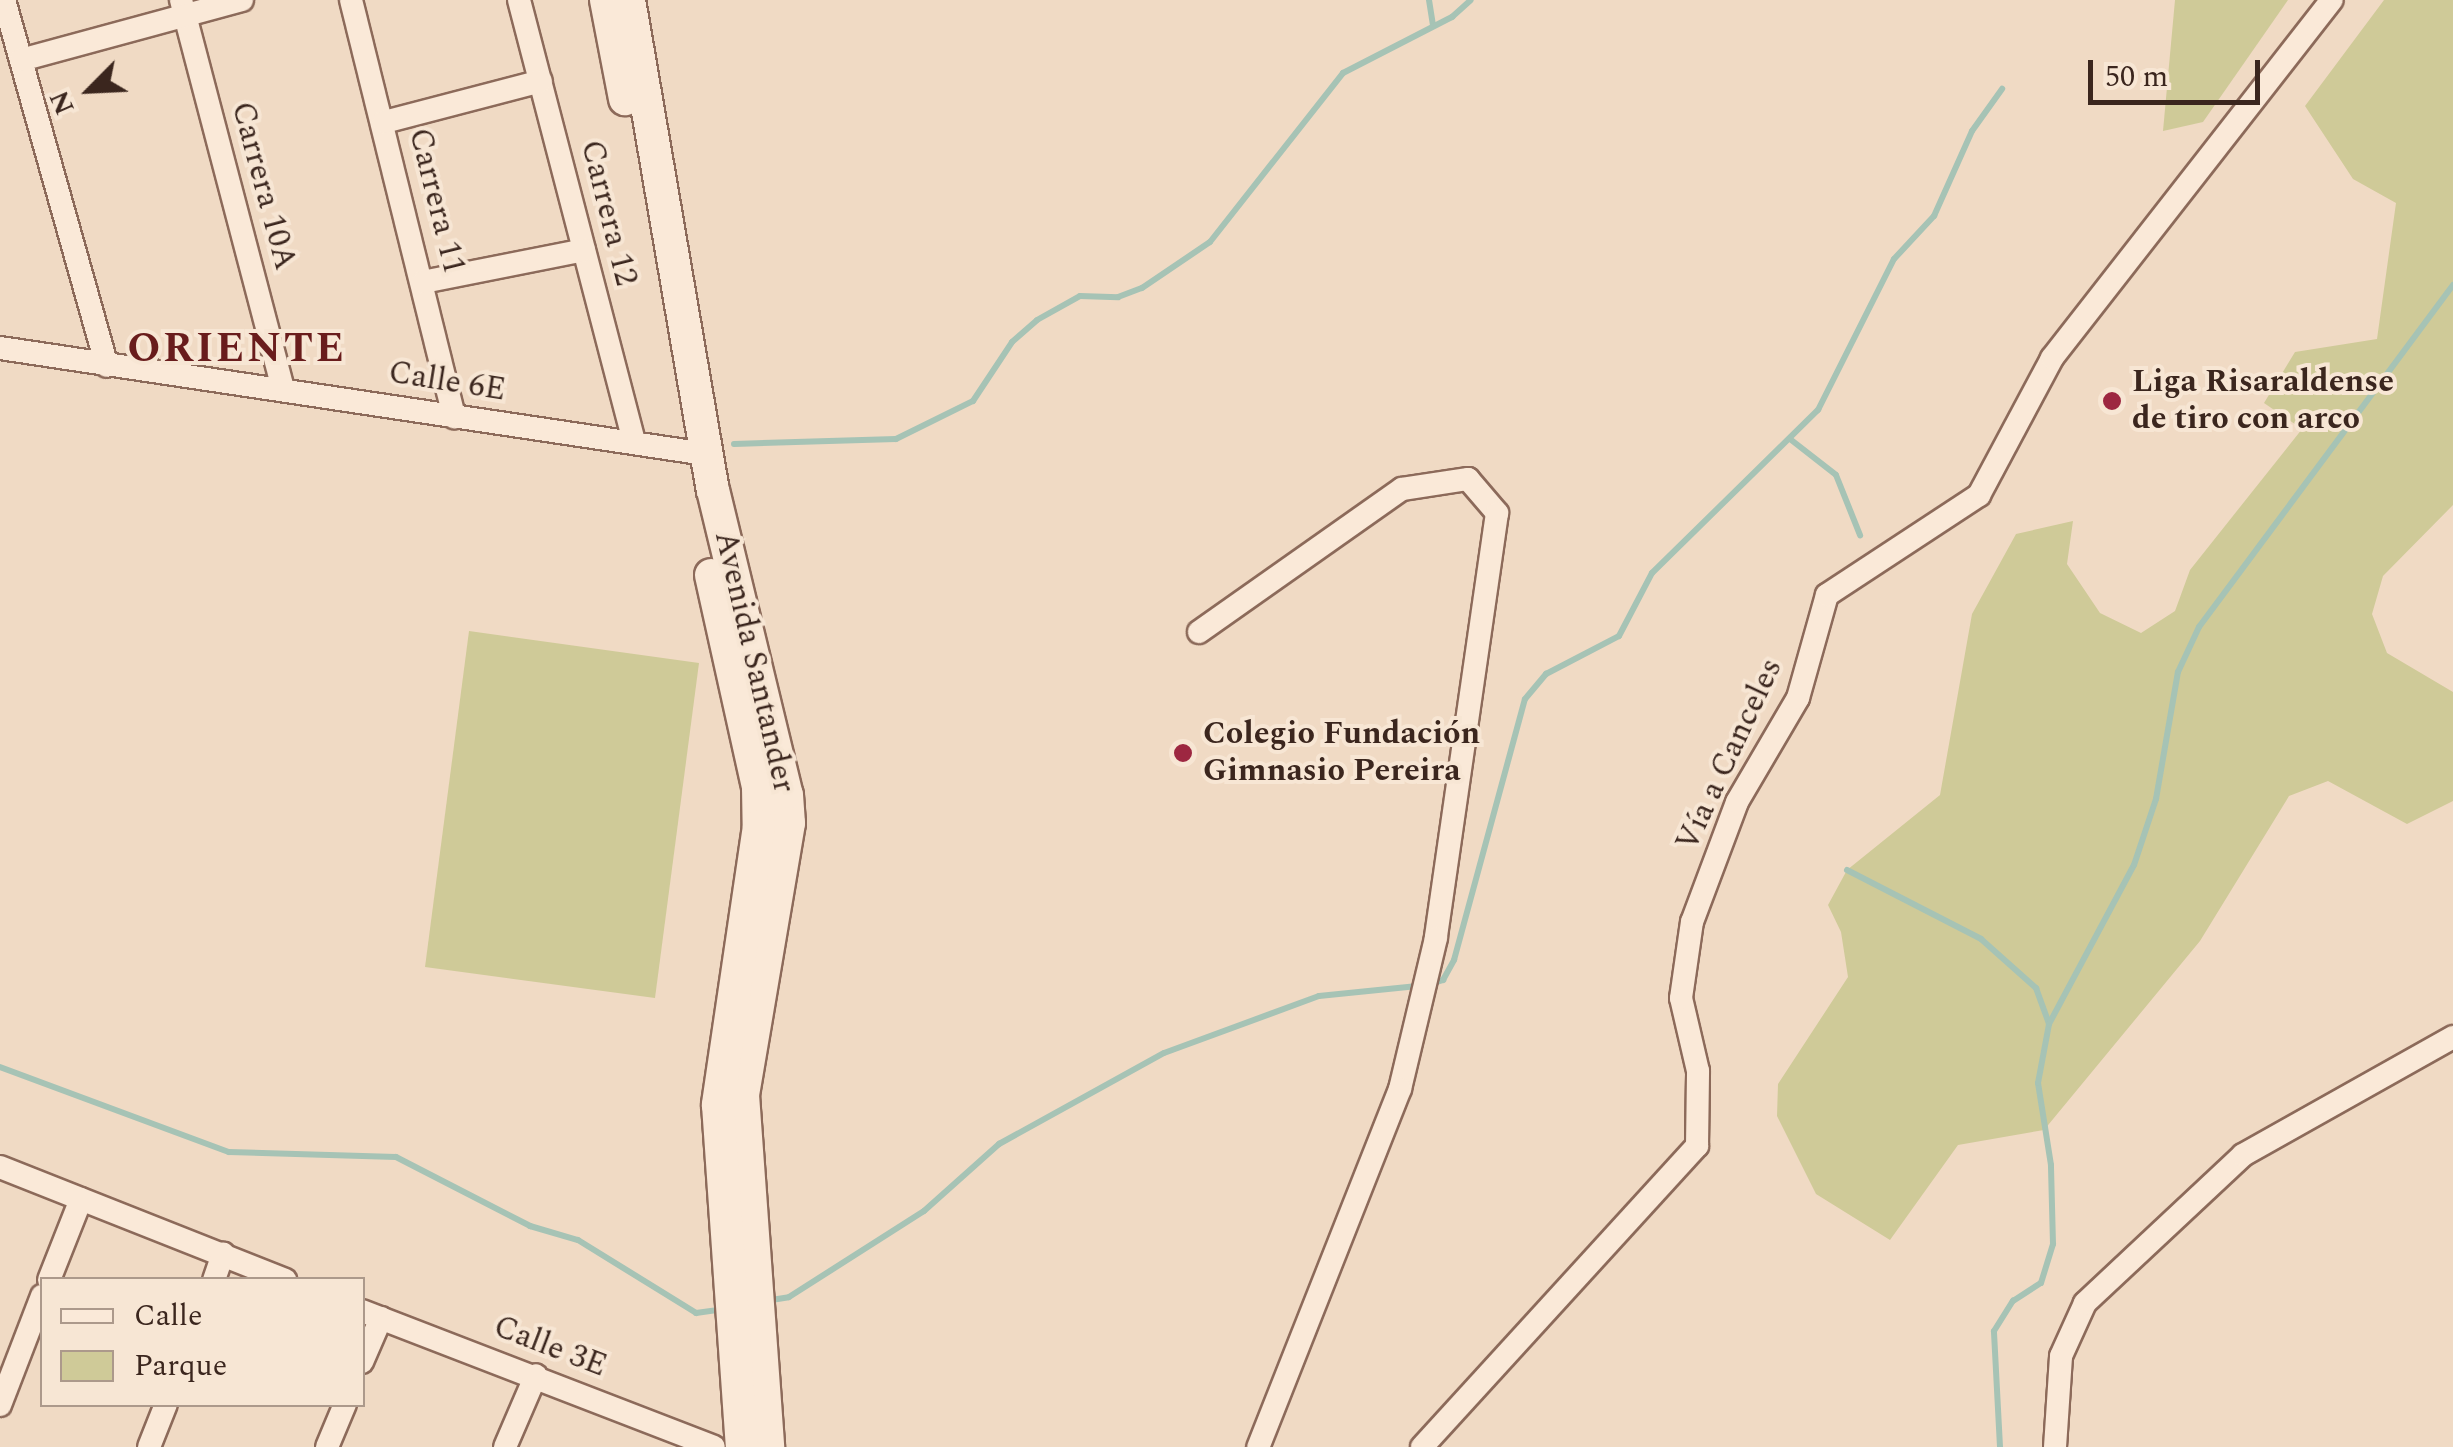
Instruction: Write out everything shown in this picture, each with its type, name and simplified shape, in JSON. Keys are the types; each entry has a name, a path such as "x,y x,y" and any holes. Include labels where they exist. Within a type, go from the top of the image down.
{"street":[{"path":"4,0 106,366"},
{"path":"21,60 183,7 242,0"},
{"name":"Carrera 11","path":"351,0 454,418"},
{"name":"Carrera 12","path":"519,0 634,442"},
{"name":"Avenida Santander","path":"606,0 633,14 696,452 758,786 759,826 718,1104 742,1447"},
{"name":"Vía a Canceles","path":"1422,1447 1696,1146 1698,1071 1681,998 1692,922 1737,802 1798,698 1827,595 1979,495 2052,358 2332,0"},
{"name":"Carrera 10A","path":"183,7 283,388"},
{"path":"384,122 541,81"},
{"path":"422,282 584,250"},
{"name":"Calle 6E","path":"0,348 696,452"},
{"name":"Avenida Santander","path":"696,452 787,795 788,824 743,1096 768,1447"},
{"path":"1199,632 1402,489 1468,479 1497,513 1436,938 1400,1089 1258,1447"},
{"path":"2055,1447 2060,1356 2086,1303 2243,1156 2453,1036"},
{"path":"0,1167 278,1277"},
{"path":"50,1277 80,1199"},
{"path":"215,1277 224,1254"},
{"path":"0,1405 40,1301"},
{"path":"365,1348 372,1314"},
{"name":"Calle 3E","path":"372,1314 536,1376 676,1440 714,1447"},
{"path":"505,1447 536,1376"},
{"path":"149,1447 165,1407"},
{"path":"327,1447 343,1407"}],"green space":[{"path":"2175,0 2288,0 2203,122 2163,131"},
{"path":"2384,0 2453,0 2453,505 2383,576 2372,614 2387,653 2453,692 2453,801 2407,824 2328,781 2289,796 2200,941 2044,1130 1958,1145 1890,1240 1816,1194 1777,1116 1778,1084 1848,977 1841,932 1828,905 1847,870 1940,795 1972,614 2016,534 2073,521 2067,564 2100,613 2141,633 2175,611 2190,570 2302,429 2264,403 2295,352 2377,339 2396,203 2353,179 2305,106"},
{"path":"469,631 699,663 655,998 425,967"}],"waterway":[{"path":"1429,0 1433,25"},
{"path":"734,444 896,439 973,401 1012,342 1037,320 1080,296 1118,297 1142,288 1210,242 1343,73 1452,17 1471,0"},
{"path":"1430,984 1443,980 1454,960 1525,699 1546,674 1619,636 1652,573 1818,410 1894,259 1934,216 1972,131 2002,89"},
{"path":"2000,1447 1994,1331 2013,1301 2041,1283 2053,1244 2051,1165 2038,1083 2049,1024 2134,865 2156,799 2178,672 2199,627 2453,285"},
{"path":"1790,439 1836,475 1860,535"},
{"path":"1847,870 1981,939 2036,988 2049,1024"},
{"path":"765,1301 789,1297 924,1211 999,1144 1164,1053 1319,996 1417,986"},
{"path":"0,1067 229,1152 396,1157 530,1226 578,1240 696,1313 724,1309"}],"place":[{"name":"Liga Risaraldense de tiro con arco","path":"2112,401"},
{"name":"Colegio Fundación Gimnasio Pereira","path":"1183,753"}],"district":[{"name":"ORIENTE","path":"237,349"}]}
